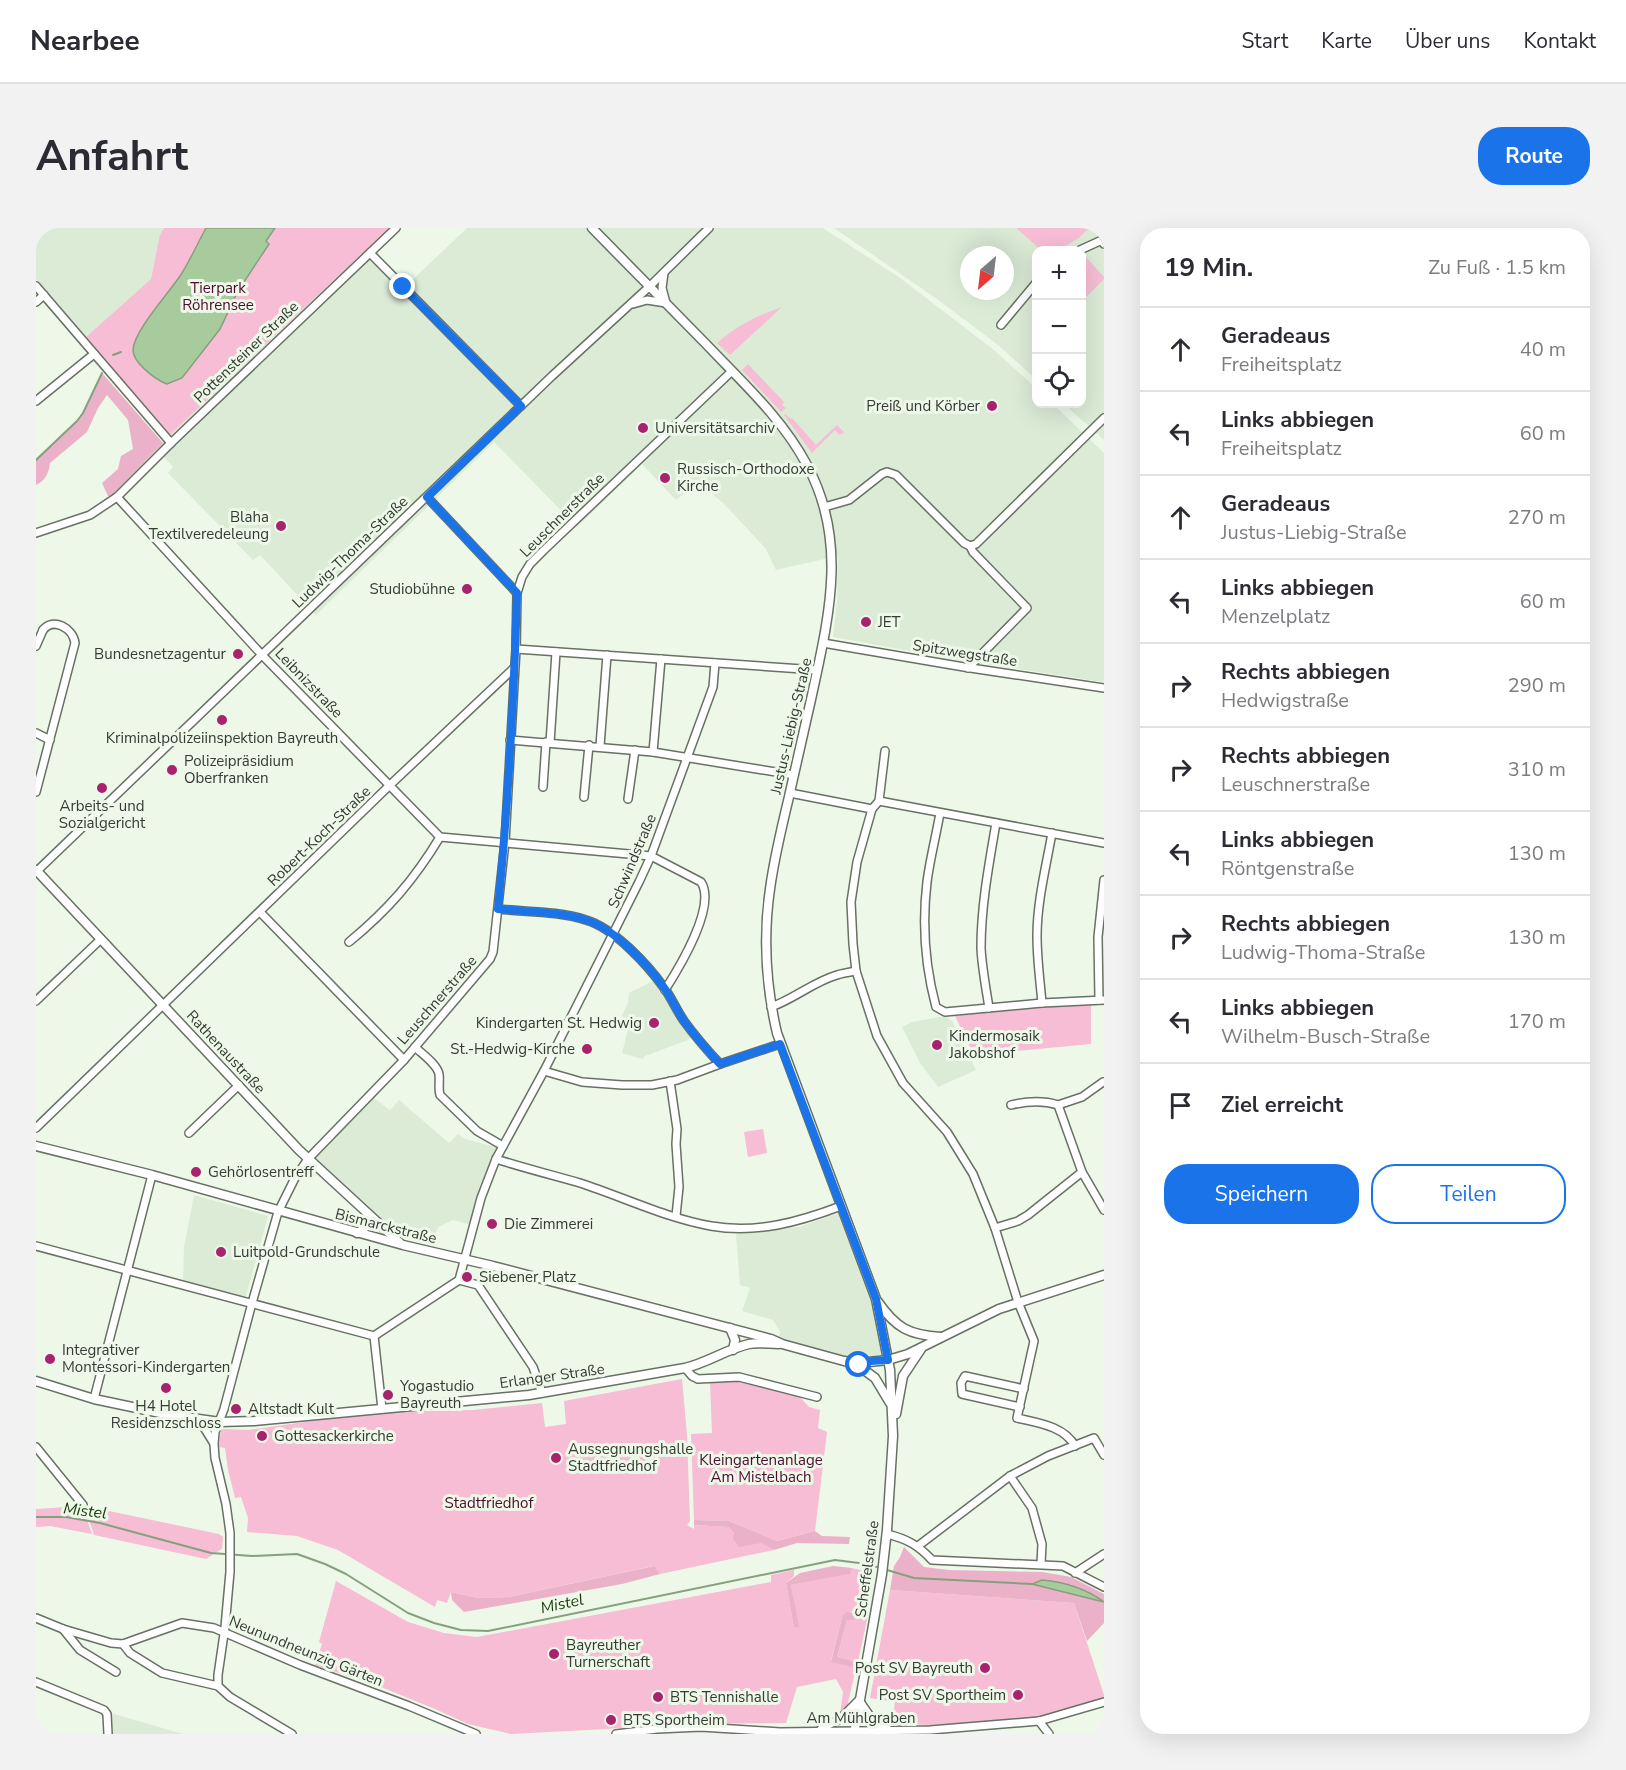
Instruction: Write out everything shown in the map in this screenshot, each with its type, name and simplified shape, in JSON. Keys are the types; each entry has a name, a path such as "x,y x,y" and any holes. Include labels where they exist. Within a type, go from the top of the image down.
{"main road":[{"name":"Justus-Liebig-Straße","path":"592,228 775,416 808,467 824,507 832,559 831,599 774,862 767,919 767,975 771,1007 780,1044 876,1299"},
{"name":"Rathenaustraße","path":"36,871 308,1159 399,1242"},
{"name":"Bismarckstraße","path":"36,1146 152,1175 357,1233 730,1328 782,1344"},
{"path":"357,1233 364,1229 368,1214"},
{"path":"782,1344 853,1362 888,1360 908,1354 941,1336 1018,1302 1104,1275"},
{"path":"876,1299 889,1317 903,1329 924,1336 941,1336"},
{"name":"Scheffelstraße","path":"855,1732 882,1574 892,1477 893,1423 888,1360 876,1299"},
{"path":"730,1328 734,1335 732,1350"},
{"name":"Erlanger Straße","path":"36,1381 94,1399 177,1416 220,1422 254,1421 542,1393 685,1368 701,1364 749,1344 782,1344"},
{"path":"893,1423 903,1376 923,1347"},
{"path":"853,1362 875,1378 892,1407"}],"street":[{"name":"Pottensteiner Straße","path":"36,533 90,515 117,497 396,228"},
{"name":"Ludwig-Thoma-Straße","path":"36,871 709,228"},
{"path":"1086,247 1102,240 1104,244"},
{"path":"370,253 521,406"},
{"path":"628,306 647,300 666,303 662,288 664,273"},
{"path":"36,286 171,443"},
{"path":"1001,325 1032,288"},
{"path":"36,302 44,295"},
{"path":"36,401 94,354"},
{"name":"Leuschnerstraße","path":"214,1444 215,1432 220,1422 278,1212 295,1178 308,1159 404,1060 490,959 493,952 505,842 517,593 522,577 530,564 732,371"},
{"path":"970,546 983,538 1104,418"},
{"path":"824,507 849,500 882,474 892,473 900,478 964,543 970,546 973,552 1027,608 969,668"},
{"name":"Leibnizstraße","path":"117,497 262,655 440,837"},
{"path":"427,497 517,593"},
{"path":"36,646 39,628 52,624 71,632 75,637 36,792"},
{"name":"Spitzwegstraße","path":"823,643 1104,688"},
{"path":"516,649 817,669"},
{"path":"543,787 556,652"},
{"path":"600,746 607,655"},
{"path":"653,752 661,659"},
{"name":"Schwindstraße","path":"459,1280 481,1198 496,1159 544,1071 651,856 713,687 715,663"},
{"name":"Robert-Koch-Straße","path":"36,1128 514,668"},
{"path":"495,688 513,687"},
{"path":"36,733 50,740"},
{"path":"510,740 653,752 794,775"},
{"path":"584,797 589,745"},
{"path":"628,799 635,750"},
{"path":"885,751 879,801 872,809 857,862 851,902 856,971 874,1028 882,1045 903,1083 947,1132 973,1174 995,1228 1018,1302 1034,1341 1017,1418 1054,1428 1069,1436 1075,1446"},
{"path":"790,793 872,809"},
{"path":"879,801 1104,843"},
{"path":"940,813 927,881 924,927 929,981 936,1007 945,1012 1102,1000 1098,937 1104,880"},
{"path":"989,1008 983,976 982,916 996,823"},
{"path":"1042,1003 1037,934 1040,899 1052,833"},
{"path":"349,942 407,886 423,866 440,837 651,856 700,882 706,894 690,945 665,990"},
{"path":"498,909 567,915 587,920 613,935 649,969 689,1028 720,1064"},
{"path":"260,912 404,1060"},
{"path":"36,1002 101,939"},
{"path":"771,1007 786,1002 807,988 835,975 856,971"},
{"path":"544,1071 582,1082 652,1085 678,1080 780,1044"},
{"path":"415,1047 437,1069 440,1077 440,1095 477,1131 503,1146"},
{"path":"670,1082 677,1129 679,1187 676,1216"},
{"path":"1011,1105 1027,1101 1047,1101 1058,1105 1082,1097 1103,1082"},
{"path":"189,1133 239,1084"},
{"path":"1058,1105 1082,1172 1104,1210"},
{"path":"496,1159 580,1183 710,1226 766,1227 805,1220 841,1206"},
{"path":"995,1228 1018,1221 1028,1215 1082,1172"},
{"path":"94,1399 152,1175"},
{"path":"36,1246 374,1336 459,1280 478,1285 533,1367 542,1393"},
{"path":"374,1336 382,1409"},
{"path":"685,1368 698,1379 739,1377 817,1397"},
{"path":"1020,1407 962,1394 961,1383 965,1376 1024,1389"},
{"name":"Erlanger Straße","path":"177,1416 203,1426 214,1444"},
{"path":"918,1546 1010,1476 1048,1456 1094,1438 1104,1455"},
{"path":"214,1444 230,1536 230,1568 218,1686"},
{"path":"36,1447 83,1505"},
{"path":"1010,1476 1032,1508 1042,1544 1041,1564"},
{"path":"887,1534 918,1546 932,1560 1063,1566 1104,1587"},
{"path":"1075,1573 1104,1554"},
{"path":"36,1618 63,1629 111,1643 123,1644 130,1653 162,1673 218,1686 230,1697 292,1734"},
{"name":"Neunundneunzig Gärten","path":"123,1644 182,1623 214,1628 300,1665 476,1734"},
{"path":"63,1629 80,1650 116,1672"},
{"path":"36,1682 104,1710 107,1714 108,1734"},
{"path":"822,1732 840,1719 859,1700 874,1722 893,1732"},
{"name":"Am Mühlgraben","path":"616,1734 701,1727 780,1732 893,1732 1039,1721 1104,1702"},
{"path":"1039,1721 1049,1734"}],"shaded area":[{"path":"43,228 164,228 160,236 151,279 86,337 36,279 36,233"},
{"path":"206,228 275,228 266,241 269,244 238,291 220,329 182,378 167,384 151,375 137,360 133,350 135,342 146,322 182,273"},
{"path":"467,228 823,228 900,278 994,350 1032,384 1032,408 1057,408 1104,453 1104,682 970,662 833,637 838,556 776,570 766,549 725,505 699,482 676,500 642,464 577,527 494,442 316,615 260,555 253,560 168,473 173,467 157,449 369,248 407,285"},
{"path":"834,228 1016,228 1036,246 1032,246 1032,375 998,345 937,299"},
{"path":"1104,228 1104,440 1068,408 1086,408 1086,246 1066,246 1086,231"},
{"path":"102,373 163,443 111,496 108,496 102,483 118,469 121,456 133,449 128,420 107,395 87,432 50,463 46,476 36,485 36,460 77,421"},
{"name":"Kindergarten St. Hedwig","path":"653,981 692,1036 688,1040 642,1059 622,1053 628,1030 622,1016 628,1003 629,993"},
{"name":"Kindermosaik Jakobshof","path":"945,1016 952,1021 976,1070 938,1087 920,1063 902,1027 912,1022"},
{"path":"374,1098 390,1110 399,1100 449,1143 458,1134 465,1139 499,1148 471,1225 453,1220 438,1227 433,1241 391,1231 313,1159"},
{"name":"Luitpold-Grundschule","path":"194,1195 268,1216 245,1300 183,1283 184,1247"},
{"path":"839,1213 873,1302 885,1354 851,1358 778,1340 780,1332 773,1320 742,1311 750,1288 740,1285 736,1234 799,1227"},
{"path":"694,1520 729,1521 777,1541 815,1531 822,1536 850,1537 849,1544 797,1543 774,1550 761,1543 739,1547 733,1539 734,1533 728,1527 694,1525"},
{"path":"904,1547 924,1567 949,1570 1042,1572 1071,1577 1104,1594 1104,1623 1087,1641 1074,1603 890,1590 894,1566"},
{"path":"654,1566 660,1574 622,1584 464,1612 452,1600 451,1592 478,1598 509,1597"},
{"path":"833,1566 852,1568 850,1574 791,1585 799,1627 794,1628 786,1583 800,1573"},
{"path":"1042,1580 1075,1586 1104,1602 1032,1584"},
{"path":"846,1612 855,1613 854,1620 847,1620 837,1657 858,1662 856,1668 831,1662 842,1617"},
{"path":"111,1713 176,1732 184,1734 113,1734"}],"green space":[{"name":"Tierpark Röhrensee","path":"164,228 389,228 170,435 86,337 151,279 160,235"},
{"path":"1016,228 1096,228 1086,231 1066,246 1036,246"},
{"path":"1086,257 1104,277 1086,297"},
{"path":"782,307 730,355 717,343 748,322"},
{"path":"748,364 784,402 782,405 786,408 781,412 742,370"},
{"path":"785,414 792,418 816,445 837,425 844,432 840,435 835,430 812,453"},
{"path":"1091,1000 1091,1044 983,1054 972,1051 955,1016"},
{"path":"763,1129 767,1153 748,1157 744,1132"},
{"name":"Stadtfriedhof","path":"682,1379 687,1435 690,1521 687,1525 694,1529 694,1525 728,1527 734,1533 774,1550 660,1574 653,1566 509,1597 478,1598 451,1592 447,1603 437,1600 435,1607 338,1550 297,1536 247,1532 248,1518 241,1497 235,1498 225,1448 219,1447 221,1429 248,1430 374,1412 473,1410 542,1403 545,1427 566,1424 564,1401"},
{"name":"Kleingartenanlage Am Mistelbach","path":"710,1382 738,1382 799,1396 809,1407 820,1410 818,1428 827,1432 815,1531 777,1541 729,1521 694,1520 691,1434 712,1433"},
{"path":"82,1506 92,1534 50,1526 36,1527 36,1509"},
{"path":"85,1506 219,1534 223,1537 222,1549 206,1559 94,1535"},
{"name":"Bayreuther Turnerschaft","path":"852,1568 872,1573 871,1599 859,1603 854,1610 842,1617 831,1661 856,1668 847,1707 840,1714 843,1692 836,1679 797,1687 786,1723 663,1724 511,1734 468,1724 381,1687 315,1665 336,1581 408,1622 444,1633 477,1637 771,1582 771,1575 794,1570 794,1576 786,1583 794,1628 798,1627 791,1585 849,1574"},
{"name":"Post SV Bayreuth","path":"890,1590 1074,1603 1104,1699 1049,1715 1025,1719 928,1725 892,1723 895,1702 870,1698"},
{"path":"855,1613 868,1615 858,1662 837,1657 847,1620 853,1620"}],"waterway":[{"path":"113,355 121,352"},
{"path":"36,460 77,421 102,373"},
{"name":"Mistel","path":"36,1517 66,1517 100,1523 211,1553 252,1556 297,1554 346,1574 408,1613 461,1630 488,1631 835,1560 867,1564 914,1578 1032,1584"}],"place":[{"name":"Preiß und Körber","path":"992,406"},
{"name":"Universitätsarchiv","path":"643,428"},
{"name":"Russisch-Orthodoxe Kirche","path":"665,478"},
{"name":"Blaha Textilveredeleung","path":"281,526"},
{"name":"Studiobühne","path":"467,589"},
{"name":"JET","path":"866,622"},
{"name":"Bundesnetzagentur","path":"238,654"},
{"name":"Kriminalpolizeiinspektion Bayreuth","path":"222,720"},
{"name":"Polizeipräsidium Oberfranken","path":"172,770"},
{"name":"Arbeits- und Sozialgericht","path":"102,788"},
{"name":"Kindergarten St. Hedwig","path":"654,1023"},
{"name":"Kindermosaik Jakobshof","path":"937,1045"},
{"name":"St.-Hedwig-Kirche","path":"587,1049"},
{"name":"Gehörlosentreff","path":"196,1172"},
{"name":"Die Zimmerei","path":"492,1224"},
{"name":"Luitpold-Grundschule","path":"221,1252"},
{"name":"Siebener Platz","path":"467,1277"},
{"name":"Integrativer Montessori-Kindergarten","path":"50,1359"},
{"name":"H4 Hotel Residenzschloss","path":"166,1388"},
{"name":"Yogastudio Bayreuth","path":"388,1395"},
{"name":"Altstadt Kult","path":"236,1409"},
{"name":"Gottesackerkirche","path":"262,1436"},
{"name":"Aussegnungshalle Stadtfriedhof","path":"556,1458"},
{"name":"Bayreuther Turnerschaft","path":"554,1654"},
{"name":"Post SV Bayreuth","path":"985,1668"},
{"name":"Post SV Sportheim","path":"1018,1695"},
{"name":"BTS Tennishalle","path":"658,1697"},
{"name":"BTS Sportheim","path":"611,1720"}],"route":[{"path":"403,287 521,406 427,497 517,593 505,842 498,909 567,915 587,920 613,935 649,969 702,1045 720,1064 780,1044 876,1299 888,1360 853,1362 859,1365"}]}
